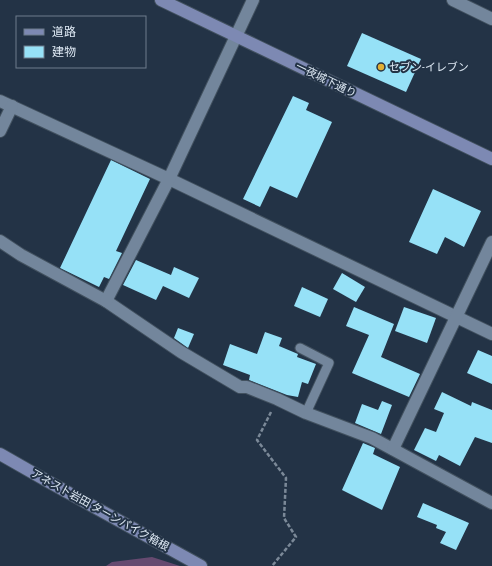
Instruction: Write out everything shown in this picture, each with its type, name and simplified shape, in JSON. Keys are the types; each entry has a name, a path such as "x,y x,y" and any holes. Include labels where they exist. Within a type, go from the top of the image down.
{"street":[{"name":"一夜城下通り","path":"161,0 492,159"},
{"path":"106,301 169,179 253,0"},
{"path":"453,0 492,19"},
{"path":"0,101 169,179 492,334"},
{"path":"0,131 12,106"},
{"path":"0,241 21,255 106,301 181,352 240,387 246,387 372,438 492,503"},
{"path":"392,449 492,242"},
{"name":"アネスト岩田 ターンパイク箱根","path":"0,454 199,565"}],"lane":[{"path":"300,348 330,363 306,412"}],"path":[{"path":"272,566 296,537 284,518 286,478 257,440 277,399"}],"shaded area":[{"path":"152,557 180,566 106,566 112,562"}],"building":[{"path":"362,33 421,59 406,92 347,66"},
{"path":"293,96 309,103 306,110 332,122 297,198 270,186 260,207 243,199"},
{"path":"111,160 150,179 116,251 122,253 109,279 104,277 99,287 60,268"},
{"path":"433,189 481,211 464,247 445,237 437,254 409,242"},
{"path":"136,260 171,275 174,267 199,278 189,298 163,286 156,300 123,285"},
{"path":"342,273 365,287 356,302 333,289"},
{"path":"302,287 328,299 320,317 294,306"},
{"path":"354,307 394,324 381,357 420,374 409,397 352,373 369,335 346,326"},
{"path":"404,307 436,318 427,343 395,331"},
{"path":"178,328 194,334 188,348 174,338"},
{"path":"265,332 282,338 279,346 298,354 297,357 316,364 308,384 302,382 298,397 287,395 249,380 250,375 223,365 230,344 257,354"},
{"path":"478,350 492,356 492,384 467,373"},
{"path":"442,392 471,406 472,402 492,410 492,443 475,437 460,466 439,455 436,461 414,450 425,428 436,432 444,413 434,409"},
{"path":"382,401 392,405 381,434 355,423 362,404 378,410"},
{"path":"363,443 375,448 373,454 400,467 382,510 342,490"},
{"path":"423,503 469,523 456,550 440,543 446,532 436,528 437,525 417,517"}],"place":[{"name":"セブン-イレブン","path":"381,67"}]}
